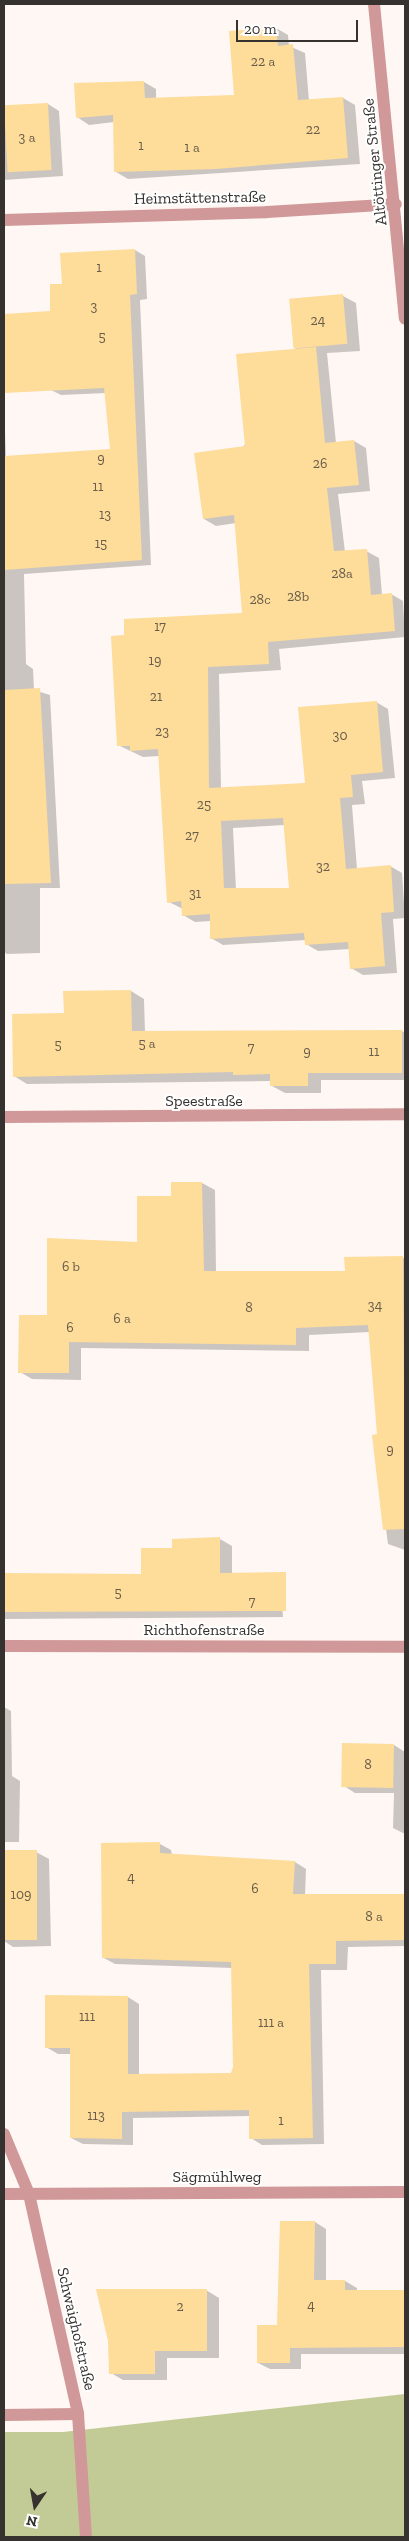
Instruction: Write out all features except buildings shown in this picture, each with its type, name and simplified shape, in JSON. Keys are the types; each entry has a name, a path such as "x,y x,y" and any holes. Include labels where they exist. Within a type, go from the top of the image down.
{"street":[{"name":"Altöttinger Straße","path":"374,4 396,204 405,318"},
{"name":"Heimstättenstraße","path":"4,220 267,212 396,204"},
{"name":"Speestraße","path":"4,1117 405,1114"},
{"name":"Richthofenstraße","path":"4,1646 405,1647"},
{"name":"Schwaighofstraße","path":"4,2134 29,2194 78,2414 86,2537"},
{"name":"Sägmühlweg","path":"4,2194 405,2192"},
{"path":"4,2415 78,2414"}],"green space":[{"path":"405,2394 405,2537 4,2537 4,2432 63,2432"}]}
